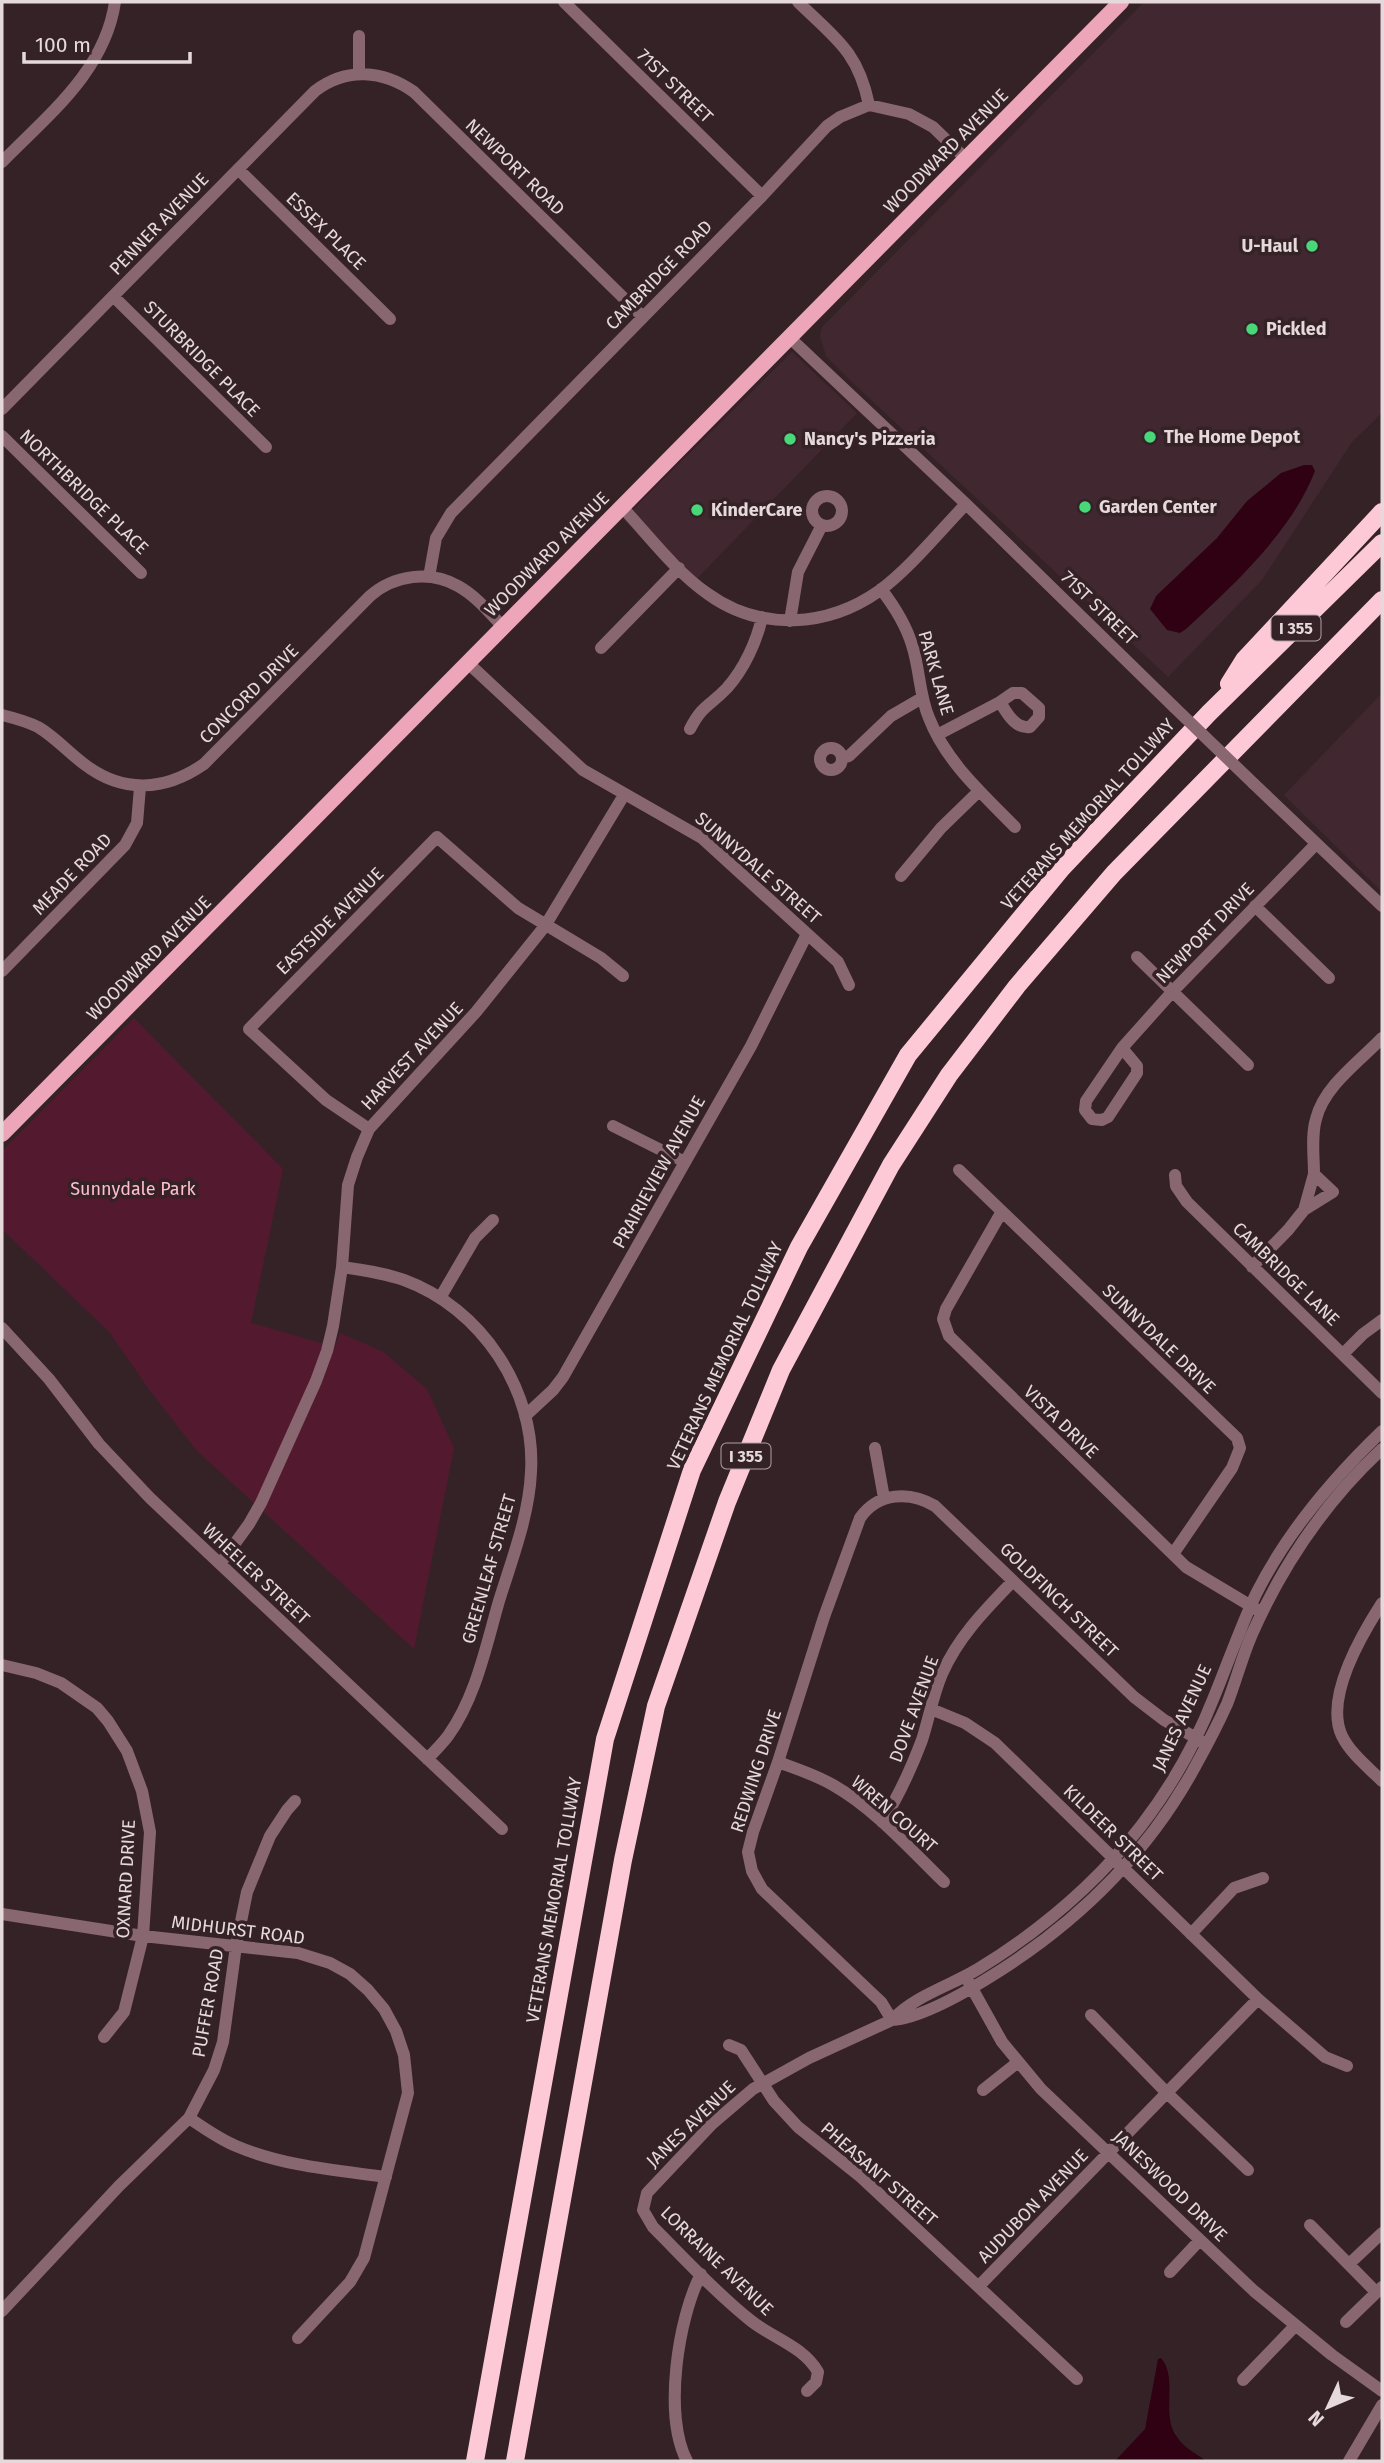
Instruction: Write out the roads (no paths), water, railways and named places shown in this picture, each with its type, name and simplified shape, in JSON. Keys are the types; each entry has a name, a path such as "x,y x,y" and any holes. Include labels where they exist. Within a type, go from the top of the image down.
{"highway":[{"path":"1209,713 1244,660 1382,512"},
{"name":"VETERANS MEMORIAL TOLLWAY","path":"475,2461 605,1739 692,1470 799,1247 908,1055 1062,868 1209,713 1382,543"},
{"name":"I 355","path":"515,2461 627,1836 653,1718 727,1502 781,1370 891,1165 949,1075 1009,997 1114,873 1382,600"},
{"path":"1352,631 1382,615"}],"main road":[{"name":"WOODWARD AVENUE","path":"2,1134 1121,2"}],"street":[{"path":"2,162 91,67 106,38 115,2"},
{"name":"71ST STREET","path":"564,2 762,196"},
{"path":"798,2 851,55 869,105 921,119 965,159"},
{"path":"354,74 359,36"},
{"name":"PENNER AVENUE","path":"2,409 315,91 328,82 354,74"},
{"name":"NEWPORT ROAD","path":"354,74 397,81 414,92 643,317"},
{"name":"CAMBRIDGE ROAD","path":"429,577 436,538 451,513 762,196 827,126 840,117 869,105"},
{"name":"ESSEX PLACE","path":"238,169 390,319"},
{"name":"STURBRIDGE PLACE","path":"113,296 266,447"},
{"name":"71ST STREET","path":"789,337 1382,906"},
{"name":"NORTHBRIDGE PLACE","path":"2,436 141,573"},
{"path":"622,507 678,568 719,601 762,617 790,621 826,616 852,608 881,589 966,504"},
{"path":"790,621 798,572 822,525"},
{"path":"601,649 678,568"},
{"name":"CONCORD DRIVE","path":"2,715 38,727 101,775 140,787 156,786 180,778 204,764 376,590 398,580 429,577 449,582 468,593 503,627"},
{"name":"PARK LANE","path":"881,589 893,604 913,647 922,698 937,736 948,755 1015,827"},
{"path":"690,729 699,711 733,681 759,633 762,617"},
{"name":"SUNNYDALE STREET","path":"468,663 572,761 702,838 838,962 849,985"},
{"path":"842,758 849,756 891,716 922,698"},
{"path":"937,736 1000,702"},
{"name":"MEADE ROAD","path":"2,971 125,845 137,823 140,787"},
{"path":"901,876 941,828 979,791"},
{"name":"HARVEST AVENUE","path":"220,1564 261,1503 316,1381 333,1326 342,1267 348,1185 369,1129 476,1012 545,926 624,794"},
{"name":"EASTSIDE AVENUE","path":"369,1129 326,1101 249,1029 437,837 518,908 545,926"},
{"name":"NEWPORT DRIVE","path":"1122,1048 1137,1066 1137,1073 1108,1117 1102,1120 1092,1119 1085,1110 1086,1101 1122,1048 1173,991 1316,844"},
{"path":"1255,906 1328,978"},
{"path":"545,926 601,958 623,976"},
{"name":"PRAIRIEVIEW AVENUE","path":"525,1416 563,1377 751,1045 807,934"},
{"path":"1137,957 1248,1065"},
{"path":"1304,1210 1314,1174 1314,1130 1321,1107 1341,1079 1382,1038"},
{"path":"613,1126 685,1162"},
{"name":"SUNNYDALE DRIVE","path":"959,1170 1237,1438 1240,1448 1232,1468 1173,1554"},
{"path":"1252,1267 1304,1210 1333,1192 1314,1174"},
{"name":"CAMBRIDGE LANE","path":"1175,1175 1176,1186 1187,1202 1382,1393"},
{"name":"VISTA DRIVE","path":"1001,1213 946,1309 943,1319 949,1336 1173,1554 1199,1576 1257,1609"},
{"path":"440,1298 475,1238 493,1220"},
{"name":"GREENLEAF STREET","path":"342,1267 405,1281 440,1298 470,1320 491,1345 508,1372 525,1416 532,1471 522,1525 467,1702 448,1737 427,1759"},
{"path":"1343,1354 1382,1320"},
{"name":"WHEELER STREET","path":"2,1328 49,1379 123,1472 502,1829"},
{"name":"JANES AVENUE","path":"643,2210 647,2193 692,2144 726,2111 762,2083 892,2020 906,2019 1046,1939 1094,1898 1118,1864 1166,1816 1201,1741 1227,1703 1272,1566 1303,1519 1351,1462 1382,1431"},
{"path":"874,1448 884,1499"},
{"name":"JANES AVENUE","path":"1257,1609 1317,1521 1382,1449"},
{"name":"GOLDFINCH STREET","path":"884,1499 911,1495 935,1506 1134,1697 1164,1720 1201,1741"},
{"name":"REDWING DRIVE","path":"884,1499 865,1510 860,1518 824,1617 748,1852 755,1877 762,1889 881,2002 892,2020"},
{"name":"DOVE AVENUE","path":"883,1822 902,1791 942,1674 957,1646 979,1616 1013,1581"},
{"path":"1382,1603 1356,1649 1338,1706 1339,1725 1345,1741 1382,1781"},
{"name":"OXNARD DRIVE","path":"2,1665 48,1677 74,1690 97,1708 127,1751 142,1791 150,1832 144,1936 124,2012 104,2036"},
{"name":"KILDEER STREET","path":"931,1709 965,1723 995,1743 1258,1999 1325,2057 1347,2066"},
{"name":"WREN COURT","path":"778,1762 834,1785 883,1822 944,1882"},
{"name":"PUFFER ROAD","path":"2,2311 119,2186 189,2118 214,2070 223,2042 236,1946 247,1892 258,1860 281,1819 296,1801"},
{"path":"1191,1934 1234,1888 1263,1878"},
{"name":"MIDHURST ROAD","path":"2,1914 144,1936 298,1953 330,1963 360,1983 384,2009 402,2048 408,2093 360,2267 350,2282 298,2338"},
{"name":"JANESWOOD DRIVE","path":"969,1982 1002,2042 1041,2089 1254,2291 1295,2326 1382,2391"},
{"name":"AUDUBON AVENUE","path":"979,2286 1258,1999"},
{"path":"1091,2015 1167,2093 1248,2170"},
{"name":"PHEASANT STREET","path":"729,2045 741,2050 774,2101 798,2127 862,2177 1077,2379"},
{"path":"983,2091 1017,2063"},
{"path":"189,2118 233,2145 267,2157 306,2166 386,2177"},
{"name":"LORRAINE AVENUE","path":"643,2210 653,2227 752,2322 812,2362 818,2372 816,2382 807,2390"},
{"path":"1310,2225 1379,2289 1346,2322"},
{"path":"1349,2264 1382,2233"},
{"path":"1170,2272 1200,2240"},
{"path":"687,2461 677,2438 674,2398 685,2316 691,2293 701,2274"},
{"path":"1243,2380 1295,2326"},
{"path":"1349,2461 1382,2405"}],"place":[{"name":"U-Haul","path":"1312,246"},
{"name":"Pickled","path":"1252,329"},
{"name":"The Home Depot","path":"1150,437"},
{"name":"Nancy's Pizzeria","path":"790,439"},
{"name":"Garden Center","path":"1085,507"},
{"name":"KinderCare","path":"697,510"}],"park label":[{"name":"Sunnydale Park","path":"133,1189"}]}
